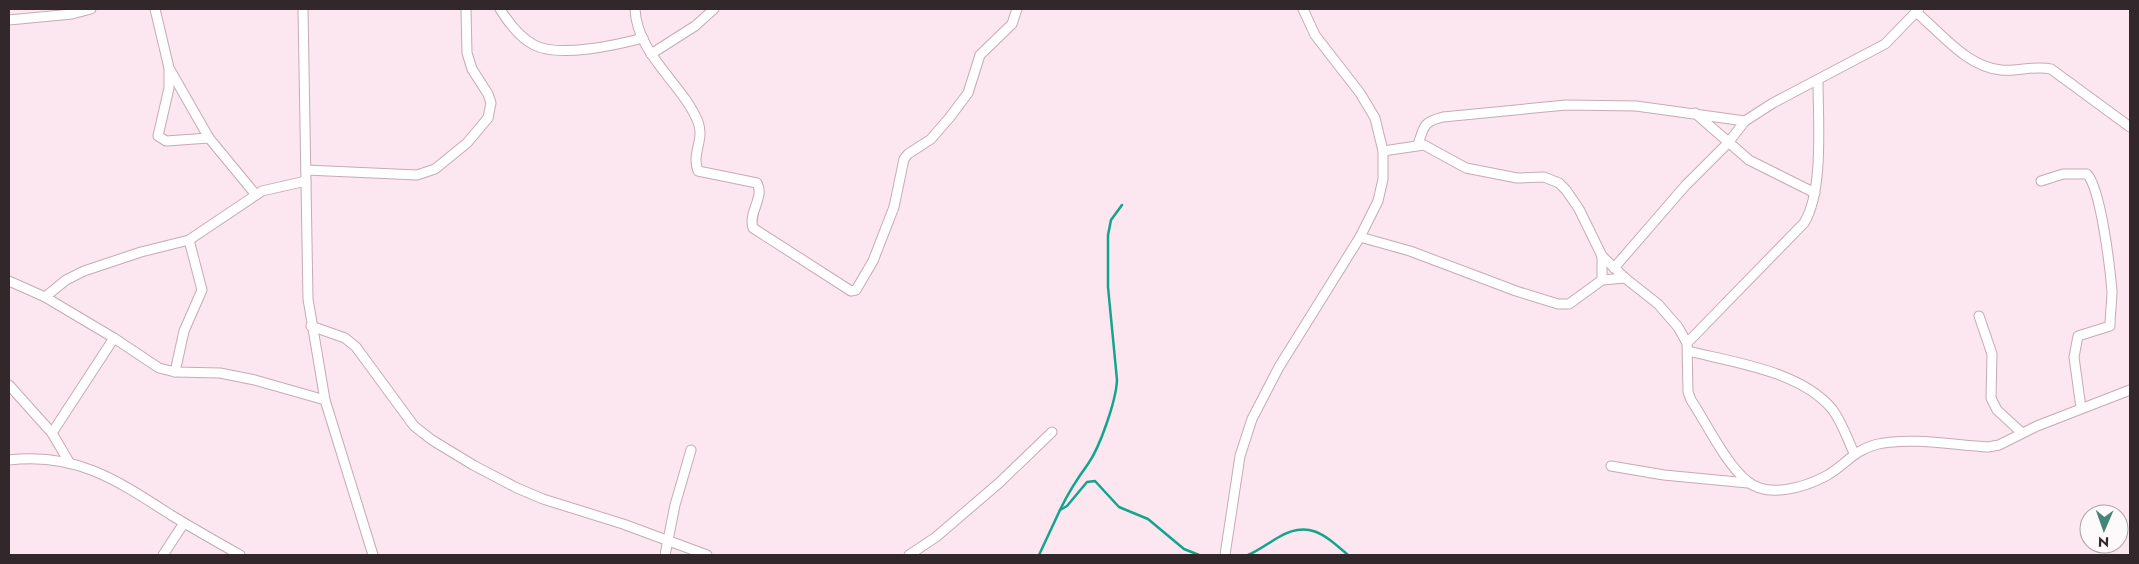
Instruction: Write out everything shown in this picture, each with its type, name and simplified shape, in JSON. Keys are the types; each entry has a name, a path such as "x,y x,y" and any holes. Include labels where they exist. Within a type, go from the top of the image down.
{"street":[{"path":"9,20 72,14 91,9"},
{"path":"155,9 169,68 169,88 158,136 166,141 210,138"},
{"path":"303,9 308,299 311,326 325,400 373,555"},
{"path":"306,170 417,175 435,169 468,143 488,118 491,103 488,94 472,69 467,53 466,9"},
{"path":"500,9 517,33 535,46 584,50 644,38"},
{"path":"635,9 651,54 698,120 701,136 694,158 698,171 757,183 760,194 751,220 753,228 851,291 856,290 873,261 894,207 904,159 908,154 931,139 968,94 980,55 1012,24 1017,9"},
{"path":"651,54 695,26 714,9"},
{"path":"1225,553 1240,456 1252,419 1279,367 1360,237 1378,201 1383,179 1384,151 1381,134 1368,105 1315,34 1303,9"},
{"path":"1614,268 1685,186 1728,143 1745,121 1774,103 1885,44 1918,11 1970,59 1985,66 2001,70 2039,66 2051,69 2130,127"},
{"path":"169,68 210,138 256,195"},
{"path":"1687,347 1804,222 1810,213 1815,193 1818,81"},
{"path":"1418,145 1424,125 1431,120 1443,117 1566,105 1636,106 1694,112 1745,121"},
{"path":"1694,112 1728,143 1759,166 1815,193"},
{"path":"1384,151 1405,149 1418,145 1466,168 1517,178 1551,178 1566,190 1602,256 1625,278 1658,304 1678,326 1687,347 1688,392 1691,400 1737,470 1748,483"},
{"path":"2041,181 2063,174 2087,174 2092,180 2101,212 2112,291 2110,326 2078,336 2074,357 2081,408"},
{"path":"45,297 66,280 84,271 141,252 189,240 262,191 306,181"},
{"path":"1360,237 1410,251 1516,291 1558,304 1569,304 1602,280 1625,278"},
{"path":"175,372 184,331 202,290 189,240"},
{"path":"1602,256 1602,280"},
{"path":"9,281 45,297 114,338 159,368 175,372 220,373 255,380 325,400"},
{"path":"1979,316 1992,354 1991,398 1997,410 2022,434"},
{"path":"311,326 345,338 356,347 414,426 432,440 465,460 536,496 707,555"},
{"path":"52,433 114,338"},
{"path":"1687,347 1776,374 1816,392 1839,420 1854,453"},
{"path":"9,385 52,433 69,462"},
{"path":"1611,466 1664,475 1748,483 1764,489 1782,491 1826,476 1854,453 1878,444 1901,442 1988,447 1998,445 2081,408 2130,390"},
{"path":"908,555 936,537 992,489 1052,432"},
{"path":"665,555 667,540 692,450"},
{"path":"9,460 46,459 69,462 106,474 184,523 240,555"},
{"path":"163,555 184,523"}],"waterway":[{"path":"1060,510 1069,492 1093,456 1111,411 1116,389 1117,380 1108,287 1108,235 1111,220 1122,205"},
{"path":"1039,555 1060,510 1067,506 1087,482 1095,481 1119,507 1148,519 1184,549 1199,555"},
{"path":"1248,555 1279,537 1299,530 1308,530 1324,536 1348,555"}]}
